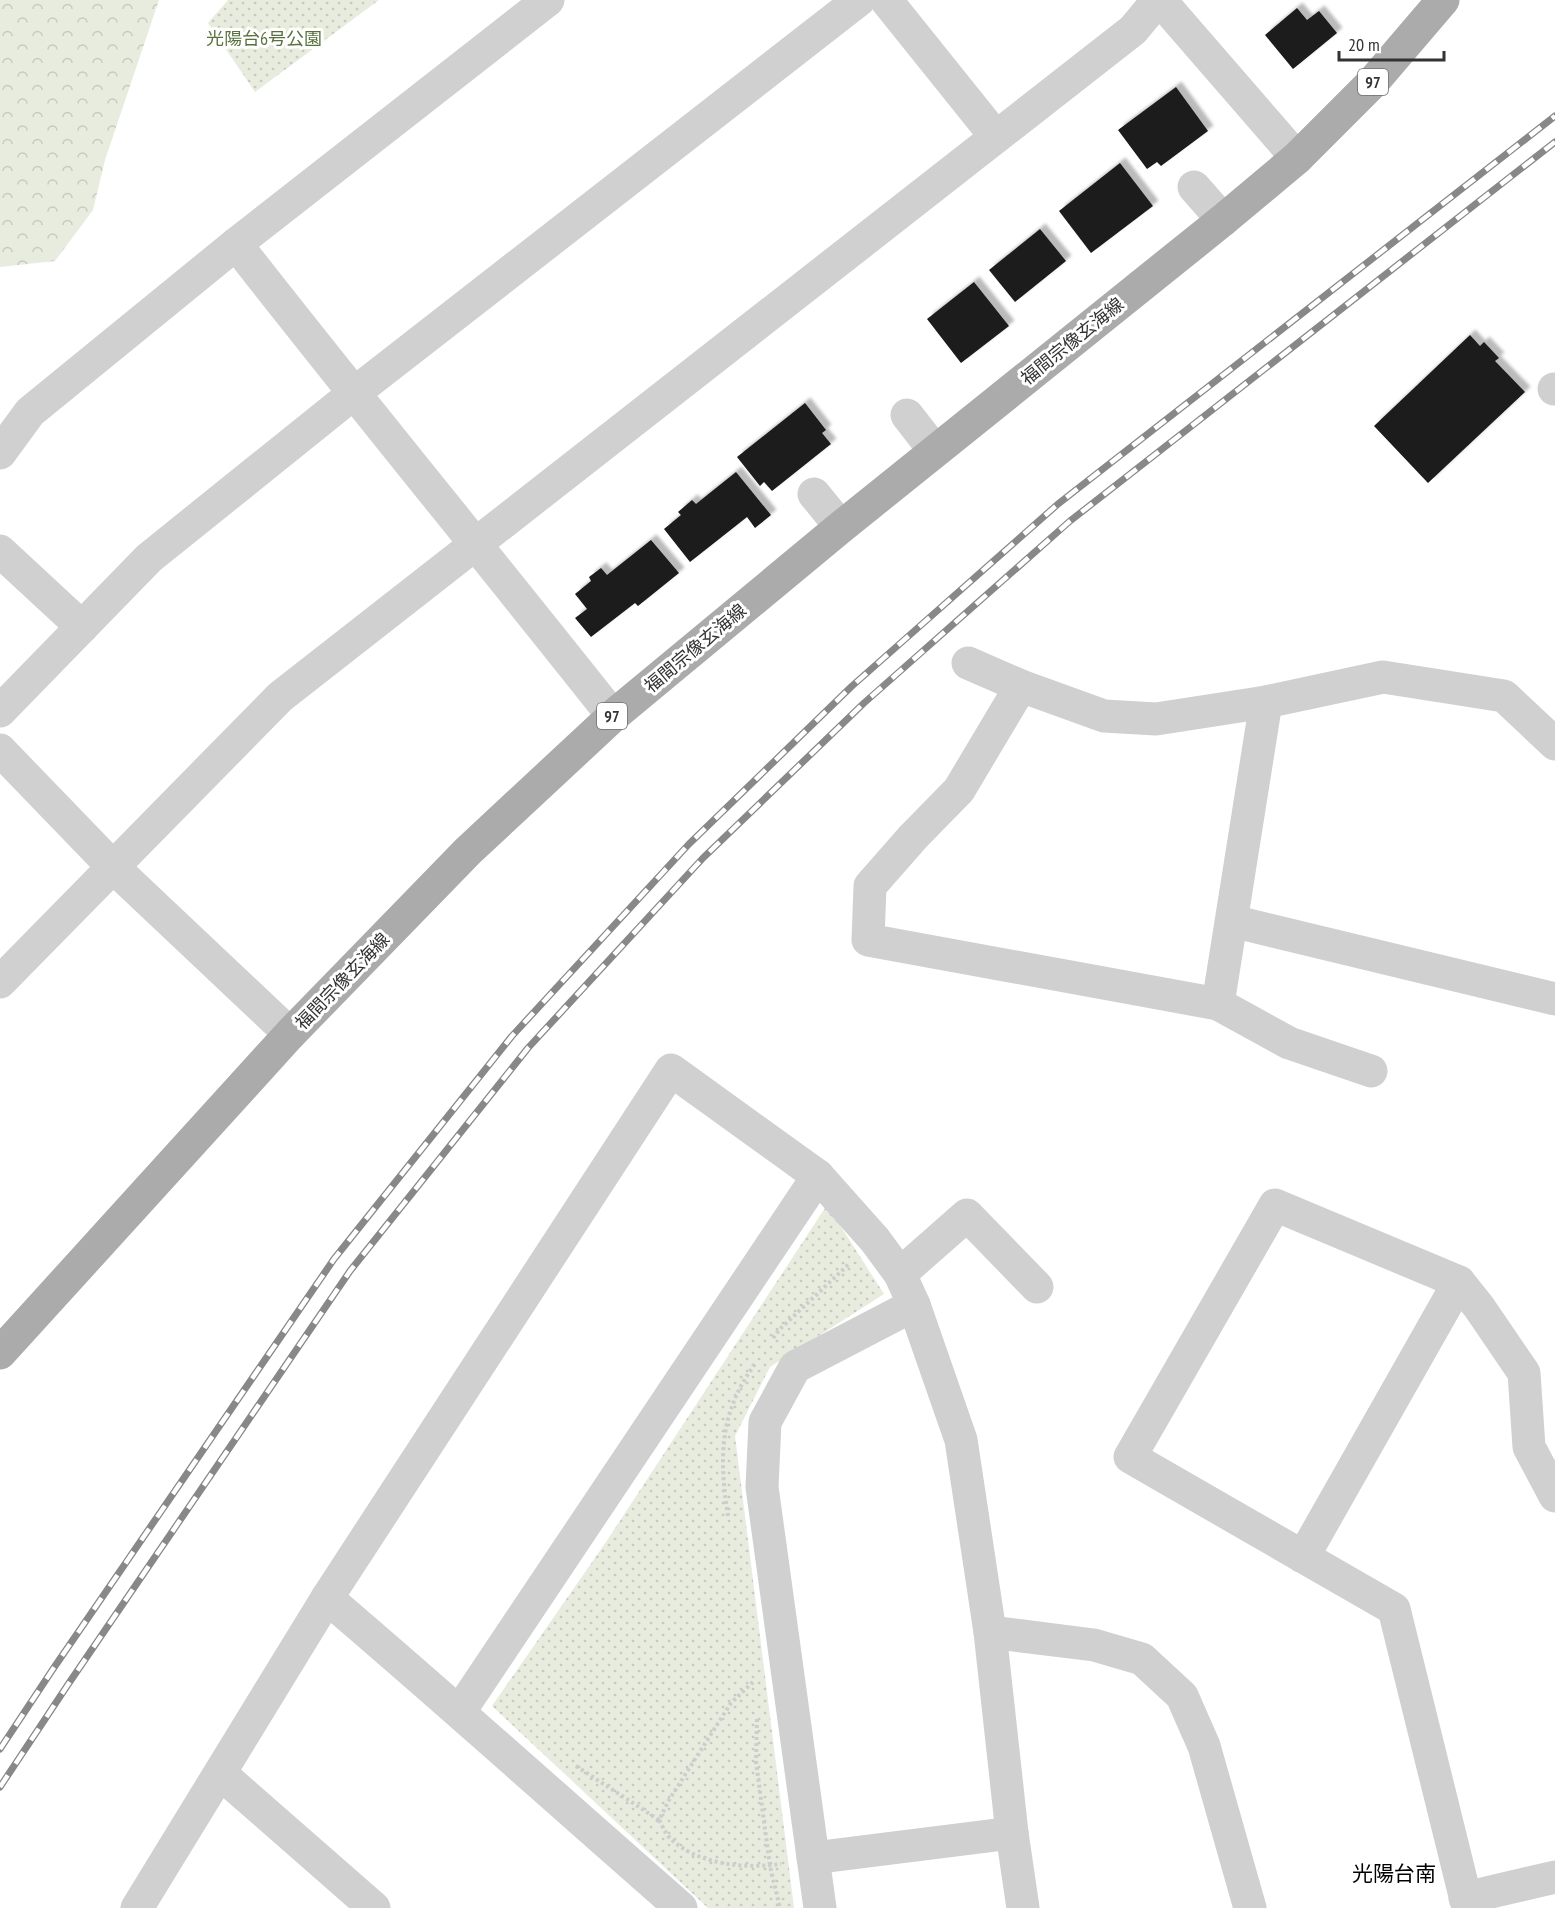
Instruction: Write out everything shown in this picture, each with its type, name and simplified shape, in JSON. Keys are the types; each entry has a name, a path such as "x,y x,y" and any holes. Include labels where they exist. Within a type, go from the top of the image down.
{"main road":[{"name":"福間宗像玄海線","path":"0,1353 290,1034 468,850 613,716 841,526 1297,158 1373,82 1443,0"}],"street":[{"path":"0,453 30,412 236,244 548,0"},
{"path":"0,711 148,558 353,394 859,0"},
{"path":"886,0 996,137"},
{"path":"0,982 280,697 475,542 1133,30 1159,0 1297,158"},
{"path":"1194,187 1223,220"},
{"path":"236,244 353,394 475,542 613,716"},
{"path":"907,415 935,451"},
{"path":"814,494 841,526"},
{"path":"0,551 82,627"},
{"path":"968,663 1021,686 1104,716 1156,719 1266,702 1383,677 1504,696 1555,744"},
{"path":"1021,686 960,790 913,837 870,886 868,940 1218,1004 1289,1043 1371,1071"},
{"path":"1218,1004 1266,702"},
{"path":"0,750 112,866 290,1034"},
{"path":"1232,921 1555,999"},
{"path":"137,1908 327,1598 671,1070 818,1176 875,1240 900,1274 914,1305 961,1440 990,1632 1012,1833 1023,1908"},
{"path":"460,1711 818,1176"},
{"path":"1555,1496 1529,1447 1524,1373 1459,1282 1275,1205 1130,1457 1394,1610 1466,1903 1555,1877"},
{"path":"900,1274 967,1215 1037,1287"},
{"path":"1303,1557 1459,1282"},
{"path":"820,1908 762,1487 765,1422 795,1367 914,1305"},
{"path":"327,1598 460,1711 547,1792 681,1908"},
{"path":"990,1632 1094,1645 1142,1659 1182,1696 1204,1746 1250,1908"},
{"path":"220,1774 374,1908"},
{"path":"813,1858 1012,1833"}],"path":[{"path":"758,1677 731,1703 669,1800 659,1821 672,1841 692,1853 728,1865 770,1866"}],"green space":[{"path":"0,0 159,0 105,160 93,210 55,261 0,267"},
{"name":"光陽台6号公園","path":"228,0 379,0 255,92 208,23"},
{"path":"827,1205 884,1294 770,1367 735,1436 794,1908 708,1908 492,1706 606,1542"}],"building":[{"path":"1297,8 1307,20 1319,11 1337,33 1293,69 1265,35"},
{"path":"1176,87 1208,131 1161,166 1157,162 1147,169 1118,130"},
{"path":"1120,163 1153,206 1091,253 1059,211"},
{"path":"1040,229 1066,261 1015,302 989,270"},
{"path":"974,282 1009,326 961,363 927,319"},
{"path":"1470,335 1480,346 1484,342 1499,358 1495,361 1525,392 1428,483 1374,426"},
{"path":"805,403 826,430 822,433 831,444 772,491 764,482 760,486 737,457"},
{"path":"736,472 771,515 755,528 747,517 690,562 664,529 681,515 678,512 692,500 696,504"},
{"path":"651,540 679,573 638,606 635,603 591,637 575,618 587,609 575,594 591,581 589,577 601,568 607,575"}],"railway":[{"path":"0,1749 334,1259 512,1036 689,844 852,686 1058,504 1555,116"},
{"path":"0,1787 350,1271 528,1048 703,858 864,703 1070,521 1555,142"}],"district":[{"name":"光陽台南","path":"1394,1873"}]}
